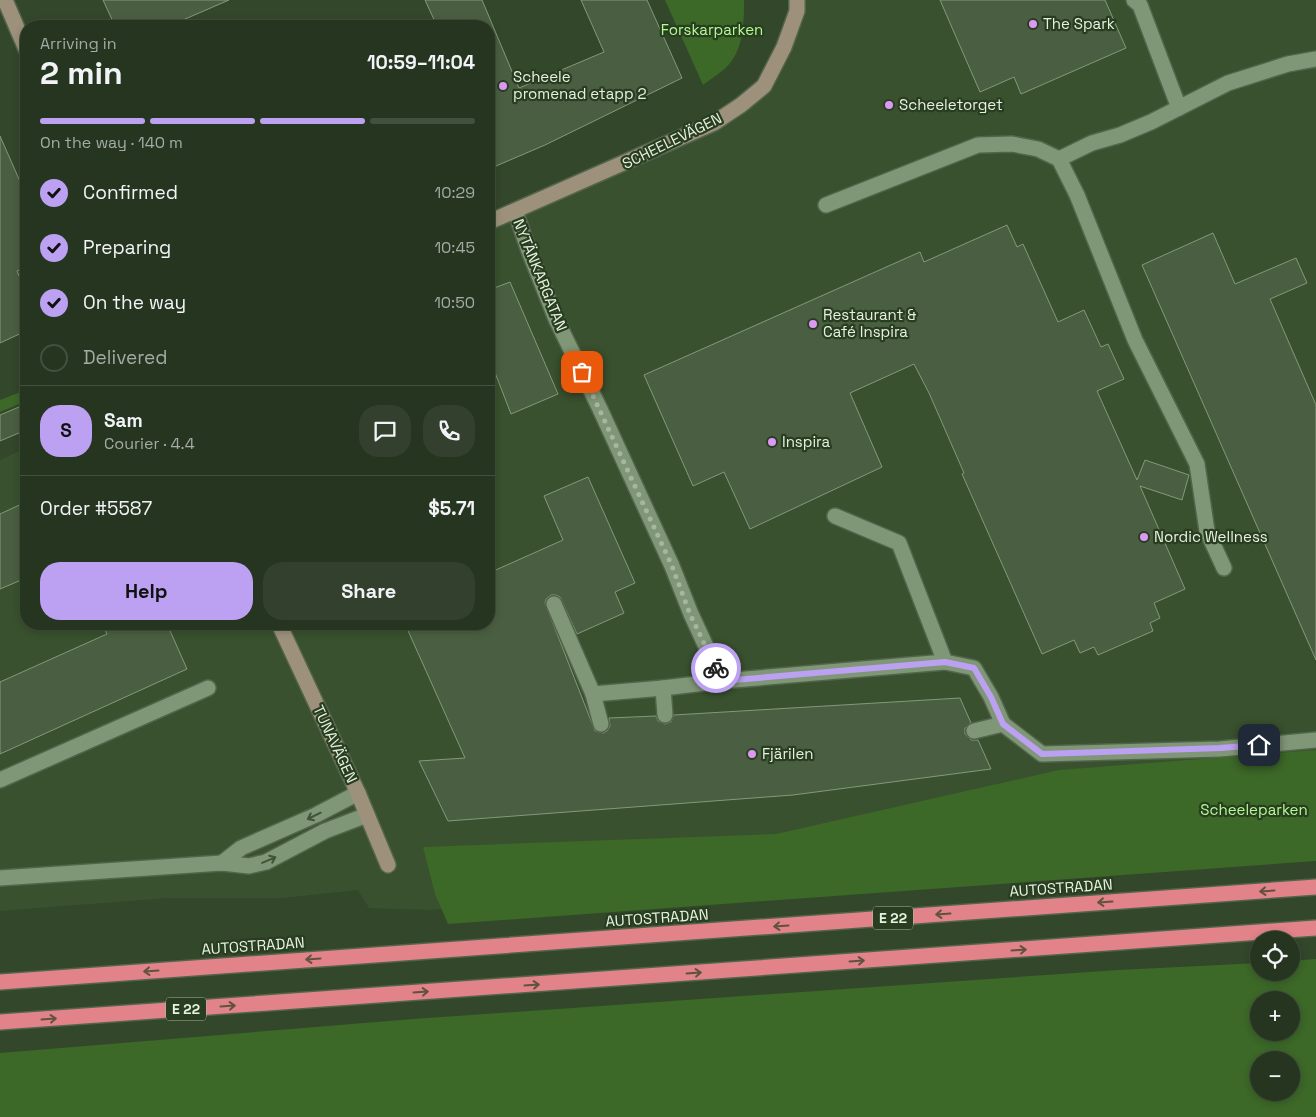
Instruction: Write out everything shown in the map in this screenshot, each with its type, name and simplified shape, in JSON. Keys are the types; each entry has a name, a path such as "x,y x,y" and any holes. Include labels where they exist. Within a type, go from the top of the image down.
{"highway":[{"name":"AUTOSTRADAN","path":"0,982 1316,887"},
{"name":"E 22","path":"0,1022 1316,928"}],"street":[{"path":"4,0 20,36"},
{"name":"SCHEELEVÄGEN","path":"495,219 714,123 741,105 764,86 784,47 796,11 797,0"},
{"name":"TUNAVÄGEN","path":"282,630 368,815 388,865"}],"lane":[{"path":"1134,0 1140,5 1144,14 1179,108"},
{"path":"1059,159 1092,143 1120,135 1151,122 1228,83 1288,64 1316,59"},
{"path":"826,204 978,145 1012,144 1038,149 1059,159 1077,196 1135,340 1197,464 1207,531 1224,568"},
{"name":"NYTÄNKARGATAN","path":"515,211 556,319 600,409 672,566 690,614 722,681"},
{"path":"835,516 899,544 945,662"},
{"path":"554,604 593,694 600,724"},
{"path":"593,694 945,662 974,668 991,697 1003,724 1042,754 1220,748 1316,740"},
{"path":"0,780 208,688"},
{"path":"663,688 664,715"},
{"path":"974,731 1003,724"},
{"path":"222,863 241,848 316,815 358,793"},
{"path":"0,878 222,863 249,866 266,862 325,831 368,815"}],"shaded area":[{"path":"797,0 1316,0 1316,835 430,910 369,908 358,890 284,898 169,898 0,911 0,460 20,451 20,630 495,630 495,219 672,143 764,86"}],"green space":[{"name":"Forskarparken","path":"665,0 744,0 744,16 739,48 731,62 703,85"},
{"path":"20,392 20,404 0,412 0,400"},
{"name":"Scheeleparken","path":"1316,750 1316,861 448,924 435,894 423,847 776,834 1059,770"},
{"path":"1316,959 1316,1117 0,1117 0,1053 413,1019 1118,970 1250,963 1250,981 1300,981 1300,960"}],"building":[{"path":"103,0 229,0 183,20 112,20"},
{"path":"425,0 482,0 490,20 434,20"},
{"path":"581,0 647,0 682,78 545,145 495,166 495,31 519,88 604,52"},
{"name":"The Spark","path":"940,0 1105,0 1126,48 1021,94 1014,77 980,92"},
{"path":"0,136 20,181 20,270 17,271 20,278 20,334 0,343"},
{"name":"Inspira","path":"1007,225 1017,247 1023,244 1058,322 1084,310 1101,347 1108,344 1124,379 1097,391 1137,480 1145,460 1189,475 1182,500 1140,486 1185,589 1154,603 1160,618 1150,623 1153,631 1098,655 1094,647 1080,653 1074,640 1042,654 962,474 964,473 929,393 914,364 850,393 882,467 750,529 724,472 693,486 644,375 920,252 924,262"},
{"path":"1213,233 1235,284 1296,258 1307,283 1270,299 1316,405 1316,660 1142,265"},
{"path":"510,282 558,394 511,414 495,373 495,288"},
{"path":"20,407 20,433 0,441 0,415"},
{"path":"588,477 635,583 615,592 624,613 577,634 560,597 551,595 546,599 545,603 595,731 603,733 607,731 610,726 609,718 656,716 658,721 665,724 671,722 674,715 960,698 971,723 965,728 965,734 971,740 978,740 991,769 793,795 448,821 419,761 465,758 408,630 495,630 495,570 563,540 544,496"},
{"path":"20,505 20,581 0,589 0,514"},
{"path":"105,630 170,630 187,669 0,754 0,682 107,634"}],"way so far":[{"path":"582,372 672,566 690,614 716,668"}],"place":[{"name":"The Spark","path":"1033,24"},
{"name":"Scheele promenad etapp 2","path":"503,86"},
{"name":"Scheeletorget","path":"889,105"},
{"name":"Restaurant & Café Inspira","path":"813,324"},
{"name":"Inspira","path":"772,442"},
{"name":"Nordic Wellness","path":"1144,537"},
{"name":"Fjärilen","path":"752,754"}],"route":[{"path":"716,668 722,681 945,662 974,668 991,697 1003,724 1042,754 1259,745"}]}
